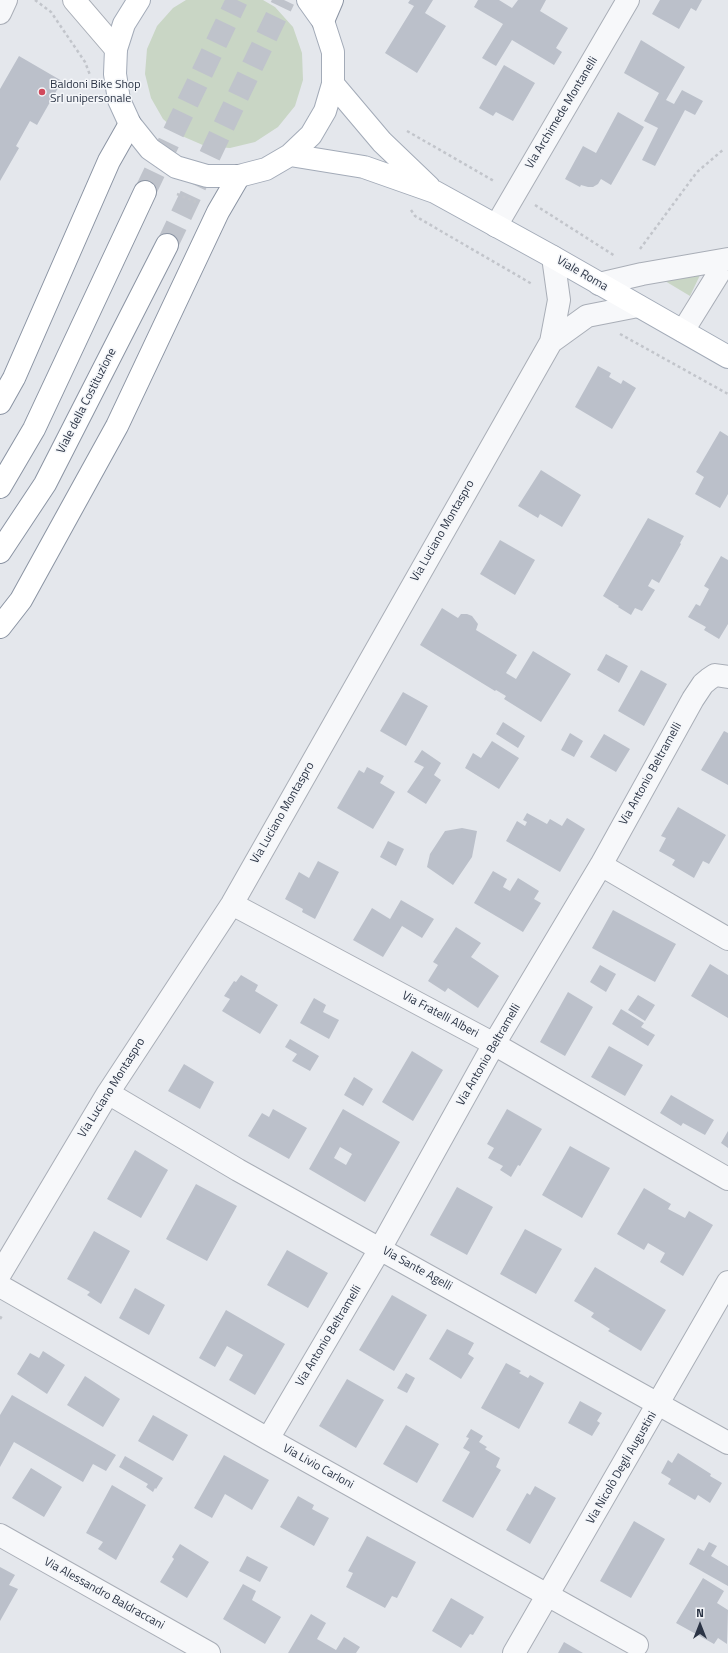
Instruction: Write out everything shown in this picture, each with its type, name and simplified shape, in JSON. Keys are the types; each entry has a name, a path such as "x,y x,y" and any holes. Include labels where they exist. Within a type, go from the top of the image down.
{"main road":[{"path":"74,0 116,49"},
{"path":"139,0 124,24 116,49 115,74 119,100 130,124 150,148 176,166 207,176 239,176 266,169 290,156 310,135 322,117 333,84 333,52 323,21 308,0"},
{"path":"323,21 332,0"},
{"name":"Viale Roma","path":"333,84 382,142 434,192"},
{"path":"0,403 14,378 109,161 130,124"},
{"name":"Viale Roma","path":"290,156 364,167 434,192 553,257 728,357"},
{"path":"0,627 21,600 117,426 218,212 239,176"},
{"path":"0,487 34,430 145,192"},
{"name":"Viale della Costituzione","path":"0,552 45,484 167,245"}],"street":[{"path":"0,13 6,0"},
{"name":"Via Archimede Montanelli","path":"496,226 628,0"},
{"name":"Via Luciano Montaspro","path":"0,1274 108,1093 232,904 551,342 559,300 553,257"},
{"path":"599,284 642,274 728,259"},
{"path":"683,331 728,259"},
{"name":"Via Luciano Montaspro","path":"551,342 587,316 638,306"},
{"name":"Via Antonio Beltramelli","path":"268,1439 380,1249 494,1044 601,865 693,699 703,684 722,676"},
{"path":"601,865 728,939"},
{"name":"Via Fratelli Alberi","path":"232,904 494,1044 728,1179"},
{"name":"Via Sante Agelli","path":"108,1093 238,1170 728,1443"},
{"name":"Via Nicolò Degli Augustini","path":"514,1653 659,1405 728,1282"},
{"name":"Via Livio Carloni","path":"0,1286 268,1439 637,1645"},
{"name":"Via Alessandro Baldraccani","path":"0,1535 209,1653"}],"path":[{"path":"35,0 51,12 85,62 92,80"},
{"path":"639,252 697,172 724,149"},
{"path":"408,206 415,216 559,300"},
{"path":"618,334 728,394"}],"green space":[{"path":"186,0 263,0 275,7 293,27 302,53 303,80 295,106 278,127 255,142 230,148 205,146 182,136 163,119 151,98 145,74 147,49 157,26 173,8"},
{"path":"702,271 690,296 665,281"}],"building":[{"path":"410,0 433,0 425,13 446,26 417,73 385,53 414,6 408,3"},
{"path":"478,0 499,0 512,8 518,0 546,0 540,11 568,28 556,48 562,52 554,65 512,40 496,66 482,58 503,24 474,7"},
{"path":"660,0 702,0 696,11 691,8 679,29 652,14"},
{"path":"641,40 685,67 666,100 674,104 682,90 703,101 695,115 685,110 655,166 642,160 658,128 644,121 659,93 624,73"},
{"path":"19,56 62,81 37,125 30,121 16,146 19,148 0,181 0,89"},
{"path":"504,65 535,83 513,121 496,112 493,116 479,108"},
{"path":"618,112 644,127 611,185 601,179 598,184 593,187 581,185 580,187 565,179 583,146 596,153"},
{"path":"598,366 611,373 609,377 621,384 623,380 636,388 612,429 575,407"},
{"path":"720,431 728,436 728,494 720,508 695,494 704,477 696,472"},
{"path":"541,470 581,495 562,527 540,514 538,518 518,506"},
{"path":"648,518 684,536 659,583 652,579 648,586 655,590 642,611 635,608 631,615 603,596"},
{"path":"500,540 535,560 515,595 480,574"},
{"path":"721,556 728,560 728,624 719,639 704,630 706,627 688,617 696,604 700,606 709,589 704,586"},
{"path":"442,608 458,618 461,614 472,616 478,624 476,630 517,655 506,673 516,679 533,651 571,674 541,722 504,699 506,696 496,690 495,691 420,645"},
{"path":"606,654 628,666 619,683 597,670"},
{"path":"641,670 667,684 644,726 618,711"},
{"path":"403,692 428,706 406,746 380,731"},
{"path":"503,722 525,736 518,748 496,734"},
{"path":"724,731 728,733 728,785 701,770"},
{"path":"570,733 583,741 574,757 561,750"},
{"path":"604,734 630,749 616,772 590,757"},
{"path":"492,741 519,758 499,789 465,768 473,753 481,758"},
{"path":"422,750 441,763 434,775 441,780 426,804 407,792 424,767 414,762"},
{"path":"367,767 384,776 380,783 395,792 373,829 337,808 359,770 364,773"},
{"path":"678,807 726,835 709,864 703,861 694,878 672,865 675,860 659,851 666,838 661,836"},
{"path":"527,813 547,824 550,819 562,826 567,818 585,829 560,872 506,841 517,821 525,826 527,822 523,820"},
{"path":"462,828 477,831 472,857 453,885 427,867 430,854 445,831"},
{"path":"388,841 404,849 396,866 380,857"},
{"path":"318,861 339,872 315,919 302,912 303,909 285,899 299,872 309,878"},
{"path":"493,871 507,879 503,887 510,891 518,878 539,891 534,899 541,903 523,932 474,903"},
{"path":"401,900 434,919 422,938 402,926 383,957 353,940 372,908 390,919"},
{"path":"613,910 676,944 655,982 592,948"},
{"path":"456,927 481,943 471,957 499,976 478,1008 448,988 445,992 428,981 438,965 433,962"},
{"path":"710,964 728,975 728,1018 691,996"},
{"path":"600,965 616,974 606,992 590,982"},
{"path":"241,975 258,985 255,991 278,1005 260,1034 222,1011 230,999 224,996 234,981 236,982"},
{"path":"568,992 593,1007 565,1056 540,1042"},
{"path":"638,995 655,1005 645,1021 628,1010"},
{"path":"314,998 326,1005 323,1012 339,1020 329,1039 300,1023"},
{"path":"621,1009 644,1023 641,1027 655,1035 648,1046 612,1024"},
{"path":"290,1039 319,1056 310,1071 292,1061 297,1054 285,1047"},
{"path":"609,1046 643,1065 625,1096 591,1077"},
{"path":"412,1051 443,1070 413,1121 382,1102"},
{"path":"184,1064 214,1082 200,1109 168,1091"},
{"path":"354,1077 373,1089 363,1106 344,1095"},
{"path":"671,1095 714,1120 705,1135 683,1123 681,1126 660,1113"},
{"path":"273,1109 307,1128 289,1159 248,1136 262,1113 269,1117"},
{"path":"343,1109 400,1142 365,1202 309,1169","holes":["340,1147 352,1154 346,1165 334,1158"]},
{"path":"507,1109 542,1129 520,1166 518,1165 511,1177 500,1170 503,1166 488,1158 494,1148 487,1144"},
{"path":"728,1131 728,1148 721,1143"},
{"path":"570,1146 610,1168 582,1218 542,1195"},
{"path":"135,1150 168,1170 141,1218 107,1199"},
{"path":"196,1184 237,1206 207,1261 166,1239"},
{"path":"457,1187 493,1207 467,1255 430,1235"},
{"path":"644,1188 671,1204 668,1209 685,1218 689,1211 713,1225 683,1276 660,1262 665,1253 648,1243 644,1250 617,1234"},
{"path":"525,1229 562,1249 536,1294 500,1274"},
{"path":"94,1231 130,1251 101,1304 87,1295 90,1292 67,1279"},
{"path":"287,1250 328,1273 308,1308 267,1285"},
{"path":"595,1267 666,1310 641,1351 608,1331 610,1329 591,1317 594,1313 574,1301"},
{"path":"135,1288 165,1305 149,1335 119,1318"},
{"path":"392,1295 427,1315 394,1371 359,1350"},
{"path":"226,1310 285,1344 255,1395 229,1380 243,1355 227,1346 215,1367 199,1358"},
{"path":"447,1329 474,1343 468,1354 474,1358 461,1379 429,1359"},
{"path":"43,1351 65,1365 47,1394 17,1374 30,1353 39,1358"},
{"path":"506,1363 521,1371 519,1373 528,1378 530,1375 544,1383 519,1429 481,1408"},
{"path":"406,1373 415,1378 407,1393 397,1388"},
{"path":"85,1376 120,1399 103,1427 67,1405"},
{"path":"347,1379 384,1400 356,1448 319,1426"},
{"path":"12,1395 116,1455 106,1471 93,1464 83,1482 14,1442 0,1467 0,1415"},
{"path":"580,1401 602,1413 597,1421 600,1423 592,1436 568,1423"},
{"path":"153,1415 188,1435 173,1461 138,1441"},
{"path":"406,1425 439,1444 417,1483 383,1464"},
{"path":"471,1429 483,1436 479,1442 487,1447 485,1449 500,1458 496,1467 501,1470 473,1518 442,1501 470,1452 463,1448 469,1438 466,1437"},
{"path":"678,1453 711,1474 710,1476 722,1483 710,1503 698,1495 695,1500 668,1484 671,1479 661,1473 668,1460 672,1463"},
{"path":"224,1455 269,1480 252,1510 225,1494 212,1518 194,1508"},
{"path":"125,1456 163,1478 153,1492 146,1487 148,1484 119,1467"},
{"path":"31,1468 62,1487 44,1517 12,1498"},
{"path":"112,1485 146,1505 116,1560 98,1549 103,1542 86,1533"},
{"path":"535,1486 556,1498 530,1544 506,1530 527,1493 530,1495"},
{"path":"298,1496 314,1505 312,1509 329,1518 314,1546 280,1527"},
{"path":"634,1521 665,1539 631,1598 600,1581"},
{"path":"367,1536 416,1562 397,1598 392,1596 385,1608 346,1587 353,1573 348,1571"},
{"path":"709,1542 717,1546 711,1556 728,1566 728,1586 689,1564 698,1548 704,1551"},
{"path":"180,1544 209,1562 187,1598 160,1582 174,1559 172,1557"},
{"path":"247,1556 268,1567 260,1582 239,1571"},
{"path":"0,1567 15,1575 9,1585 18,1589 0,1621"},
{"path":"703,1578 724,1591 717,1603 728,1610 727,1644 718,1638 714,1644 676,1623"},
{"path":"243,1584 256,1591 252,1600 281,1617 265,1644 223,1619"},
{"path":"451,1598 484,1617 473,1635 470,1634 461,1648 432,1631"},
{"path":"311,1614 326,1623 317,1639 336,1650 344,1637 360,1647 356,1653 288,1653"},
{"path":"564,1642 583,1653 558,1653"}],"tunnel":[{"path":"145,192 237,0"},
{"path":"167,245 284,0"}],"place":[{"name":"Baldoni Bike Shop Srl unipersonale","path":"42,92"}]}
